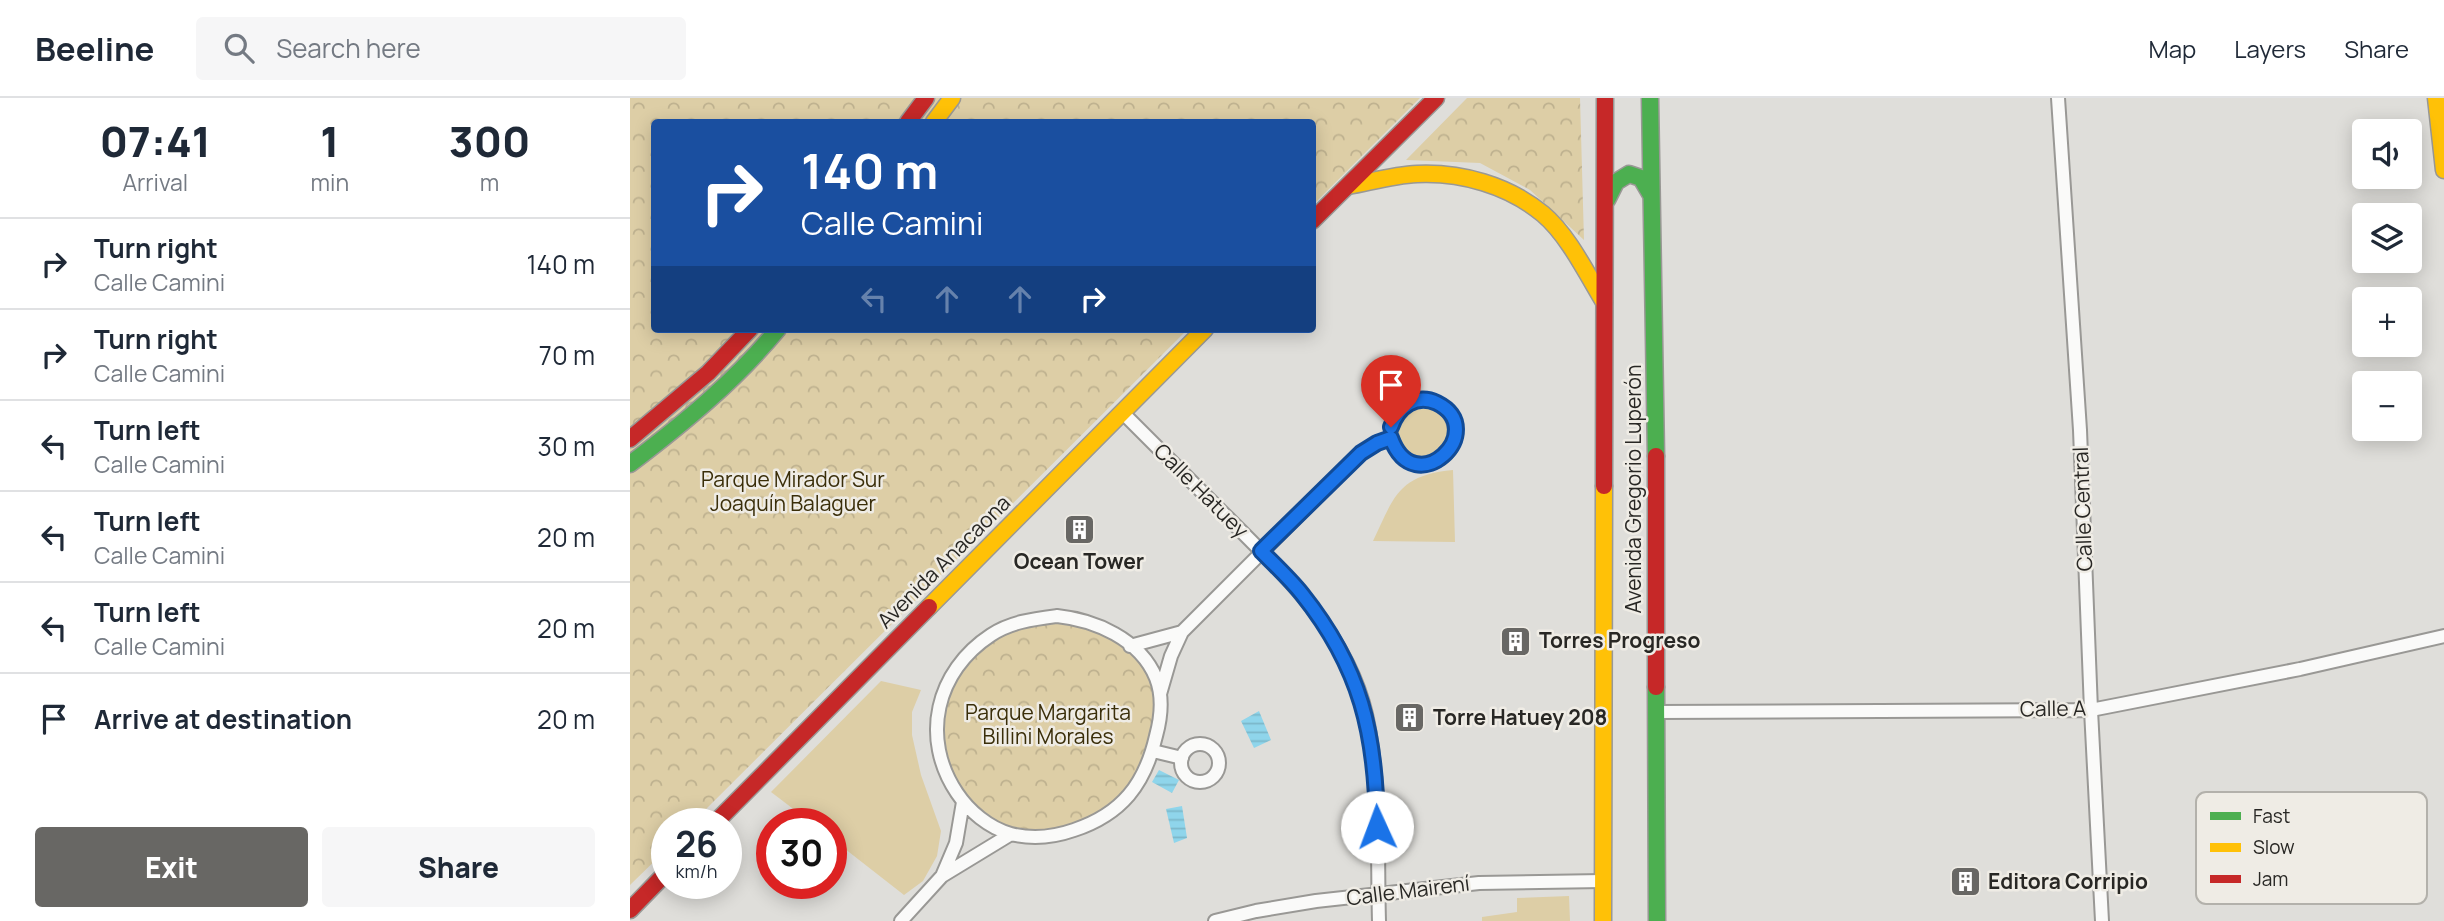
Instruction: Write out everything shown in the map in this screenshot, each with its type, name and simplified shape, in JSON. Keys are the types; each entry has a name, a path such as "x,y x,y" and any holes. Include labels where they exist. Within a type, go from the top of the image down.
{"main road":[{"path":"910,119 926,98"},
{"path":"935,119 952,98"},
{"path":"1316,218 1436,98"},
{"name":"Avenida Gregorio Luperón","path":"1603,921 1605,98"},
{"name":"Avenida Gregorio Luperón","path":"1650,98 1656,465 1657,921"},
{"path":"2436,98 2444,170"},
{"path":"1348,186 1416,174 1457,176 1498,186 1543,214 1572,249 1604,302"},
{"path":"1606,205 1611,188 1618,178 1626,174 1642,177 1649,186 1653,199"},
{"path":"630,439 726,357 747,333"},
{"path":"630,464 674,431 742,372 775,333"},
{"name":"Avenida Anacaona","path":"730,808 1201,333"},
{"path":"630,909 651,888"}],"street":[{"name":"Calle Central","path":"2058,98 2080,430 2102,921"},
{"path":"1421,400 1441,405 1449,412 1456,432 1449,452 1431,463 1410,462 1401,456 1391,438 1391,427 1401,408 1421,400"},
{"name":"Calle Hatuey","path":"1122,412 1301,592 1327,628 1353,678 1362,700 1371,743 1377,799 1379,921"},
{"path":"1160,695 1171,656 1182,632 1361,453 1391,438"},
{"path":"1057,616 1099,625 1130,646 1156,677 1160,695 1160,721 1153,751 1143,776 1129,796 1108,815 1058,836 1011,834 986,821 962,802 947,779 939,757 935,733 944,691 974,648 992,634 1011,625 1057,616"},
{"path":"1130,646 1182,632"},
{"name":"Calle A","path":"1655,712 2091,710 2300,669 2444,636"},
{"path":"1153,751 1182,758"},
{"path":"942,876 956,843 962,802"},
{"path":"901,921 942,876 1011,834"},
{"name":"Calle Mairení","path":"1215,921 1256,911 1479,883 1603,881"}],"green space":[{"name":"Parque Mirador Sur Joaquín Balaguer","path":"630,98 1420,98 1316,202 1316,119 651,119 651,333 1184,333 707,808 651,808 651,865 630,885"},
{"path":"1467,98 1580,98 1584,240 1530,190 1480,163 1406,160"},
{"path":"1424,407 1442,414 1449,432 1442,450 1424,457 1406,450 1399,432 1406,414"},
{"path":"1453,470 1455,542 1373,541 1393,501 1409,483 1420,477"},
{"name":"Parque Margarita Billini Morales","path":"1052,621 1099,630 1126,648 1148,676 1156,701 1155,712 1141,769 1133,784 1121,797 1092,818 1075,825 1022,831 1007,826 985,812 958,786 944,757 941,726 948,695 964,668 987,645 1017,629"},
{"path":"881,681 921,690 912,712 912,735 921,775 941,831 937,856 923,881 904,895 847,850 847,808 792,808 771,792"},
{"path":"1569,896 1570,921 1482,921 1482,917 1517,912 1517,898"}],"water":[{"path":"1259,711 1271,740 1254,748 1241,721"},
{"path":"1159,770 1179,780 1172,793 1152,782"},
{"path":"1182,806 1187,838 1174,843 1166,809"}],"traffic: fast":[{"path":"1650,98 1656,456"},
{"path":"1607,200 1616,182 1629,174 1641,178 1651,195"},
{"path":"630,464 708,401 775,333"},
{"path":"1656,687 1657,921"}],"traffic: slow":[{"path":"936,119 952,98"},
{"path":"2436,98 2444,170"},
{"path":"1348,186 1400,176 1434,174 1483,182 1515,195 1543,214 1561,233 1604,302"},
{"path":"929,607 1201,333"},
{"path":"1603,921 1604,486"}],"traffic: jam":[{"path":"910,119 926,98"},
{"path":"1316,217 1436,98"},
{"path":"1604,486 1605,98"},
{"path":"630,439 708,373 746,333"},
{"path":"1656,456 1656,687"},
{"path":"730,808 929,607"},
{"path":"630,910 651,888"}],"place":[{"name":"Ocean Tower","path":"1079,530"},
{"name":"Torres Progreso","path":"1516,641"},
{"name":"Torre Hatuey 208","path":"1410,718"},
{"name":"Editora Corripio","path":"1965,882"}],"route":[{"path":"1377,827 1371,743 1366,714 1353,678 1327,628 1301,592 1261,551 1361,453 1377,443 1391,438 1401,456 1410,462 1431,463 1449,452 1456,432 1449,412 1441,405 1421,400 1410,402 1401,408 1391,427"}]}
